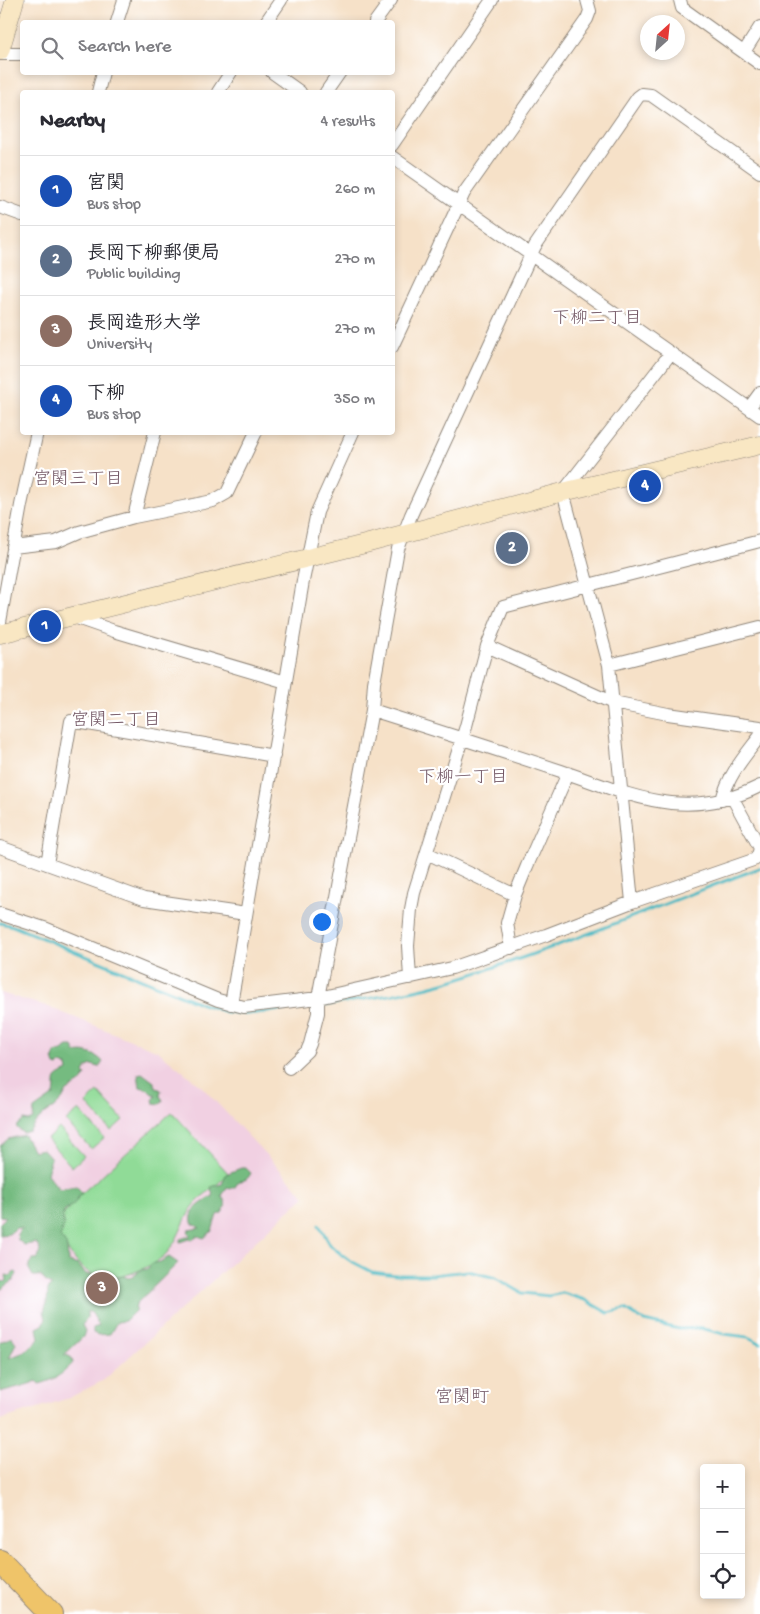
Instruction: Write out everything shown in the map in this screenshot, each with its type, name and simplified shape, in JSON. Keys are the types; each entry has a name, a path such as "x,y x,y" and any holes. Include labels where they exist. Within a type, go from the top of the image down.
{"highway":[{"path":"0,1561 51,1614"},
{"path":"0,1584 30,1614"}],"street":[{"path":"15,0 0,52 20,54"},
{"path":"118,20 124,0"},
{"path":"267,20 282,0"},
{"path":"376,20 391,0"},
{"path":"395,141 492,0"},
{"path":"395,341 464,193 587,19 590,10 587,0"},
{"path":"680,0 682,8 760,64"},
{"path":"744,52 760,27"},
{"path":"98,90 102,75"},
{"path":"219,90 229,75"},
{"path":"276,75 297,90"},
{"path":"327,90 338,75"},
{"path":"289,1068 307,1051 318,1013 318,998 372,710 374,683 396,558 403,533 535,246 582,176 642,94 651,95 760,172"},
{"path":"395,159 755,412 760,393"},
{"path":"0,207 20,214"},
{"path":"563,492 670,353"},
{"path":"0,622 13,546 36,435"},
{"path":"134,517 154,435"},
{"path":"13,546 56,542 79,532 134,517 213,501 227,493 255,435"},
{"path":"231,1004 308,557 318,512 352,435"},
{"path":"0,634 563,492 760,445"},
{"path":"563,492 609,664 632,902"},
{"path":"410,978 408,946 414,893 462,739 487,646 503,607 760,541"},
{"path":"69,616 286,682"},
{"path":"609,664 760,627"},
{"path":"487,646 613,703 668,714 760,727"},
{"path":"372,710 621,791 658,801 701,803 727,799 760,786"},
{"path":"47,864 71,721 274,756"},
{"path":"0,914 47,929 231,1004 244,1006 318,998 410,978 452,968 511,948 632,902 756,859 760,848 727,799 725,786 760,736"},
{"path":"511,948 507,923 515,895 568,773"},
{"path":"0,847 144,899 246,914"},
{"path":"428,853 515,895"}],"shaded area":[{"path":"0,993 46,1006 158,1051 201,1086 305,1196 104,1380 69,1398 0,1420"}],"green space":[{"path":"68,1047 73,1047 76,1053 83,1052 94,1055 103,1062 99,1067 92,1065 87,1067 84,1073 86,1075 80,1083 67,1091 62,1100 34,1124 30,1131 23,1133 16,1127 24,1120 33,1119 34,1109 54,1095 56,1078 68,1071 67,1066 55,1065 53,1059 55,1053"},
{"path":"142,1073 161,1090 160,1096 163,1100 160,1104 154,1103 155,1094 140,1087 138,1074"},
{"path":"98,1092 123,1120 111,1131 86,1103"},
{"path":"79,1110 104,1138 91,1149 66,1121"},
{"path":"172,1112 229,1174 196,1203 173,1244 161,1258 141,1270 117,1277 104,1277 93,1274 75,1260 54,1226 81,1194"},
{"path":"59,1128 84,1156 72,1167 47,1139"},
{"path":"24,1135 33,1151 43,1149 51,1158 47,1174 59,1189 76,1186 82,1192 73,1205 65,1210 62,1217 64,1226 60,1237 66,1244 69,1262 78,1265 86,1274 112,1279 122,1276 129,1278 141,1270 147,1269 153,1263 160,1262 169,1257 178,1263 136,1304 135,1311 125,1321 117,1322 110,1334 98,1335 93,1333 93,1328 99,1326 92,1313 87,1311 87,1319 82,1325 85,1331 83,1337 64,1355 72,1358 73,1363 62,1374 44,1383 39,1384 36,1381 0,1392 0,1342 12,1337 16,1343 9,1358 22,1353 32,1346 39,1338 37,1328 43,1325 46,1319 44,1311 47,1303 48,1288 52,1286 41,1276 33,1276 29,1269 29,1264 33,1259 38,1259 40,1250 36,1243 24,1245 18,1240 17,1234 22,1228 16,1228 9,1234 0,1235 0,1223 6,1217 0,1216 0,1146 8,1139"},
{"path":"246,1168 251,1173 243,1181 239,1181 235,1187 230,1189 227,1187 222,1196 225,1202 224,1209 222,1213 217,1215 212,1231 204,1238 198,1236 192,1240 180,1242 180,1239 190,1236 188,1230 200,1228 192,1223 192,1214 209,1197 213,1197 211,1187 222,1184 226,1174"},
{"path":"16,1272 17,1274 13,1281 0,1290 1,1281 7,1281 6,1275 11,1276"}],"waterway":[{"path":"320,1006 438,985 493,968 570,941 760,868"},
{"path":"0,923 13,926 202,1004 226,1012 248,1014 314,1006"},
{"path":"319,1225 331,1246 349,1260 372,1272 396,1275 432,1275 468,1271 496,1278 522,1293 549,1296 563,1293 585,1300 608,1313 625,1309 644,1321 679,1329 700,1328 748,1337 760,1343"}],"place":[{"name":"下柳","path":"645,486"},
{"name":"長岡下柳郵便局","path":"512,548"},
{"name":"宮関","path":"45,626"},
{"name":"長岡造形大学","path":"102,1288"}],"district":[{"name":"下柳二丁目","path":"597,317"},
{"name":"宮関三丁目","path":"78,478"},
{"name":"宮関二丁目","path":"116,719"},
{"name":"下柳一丁目","path":"463,776"},
{"name":"宮関町","path":"462,1396"}]}
